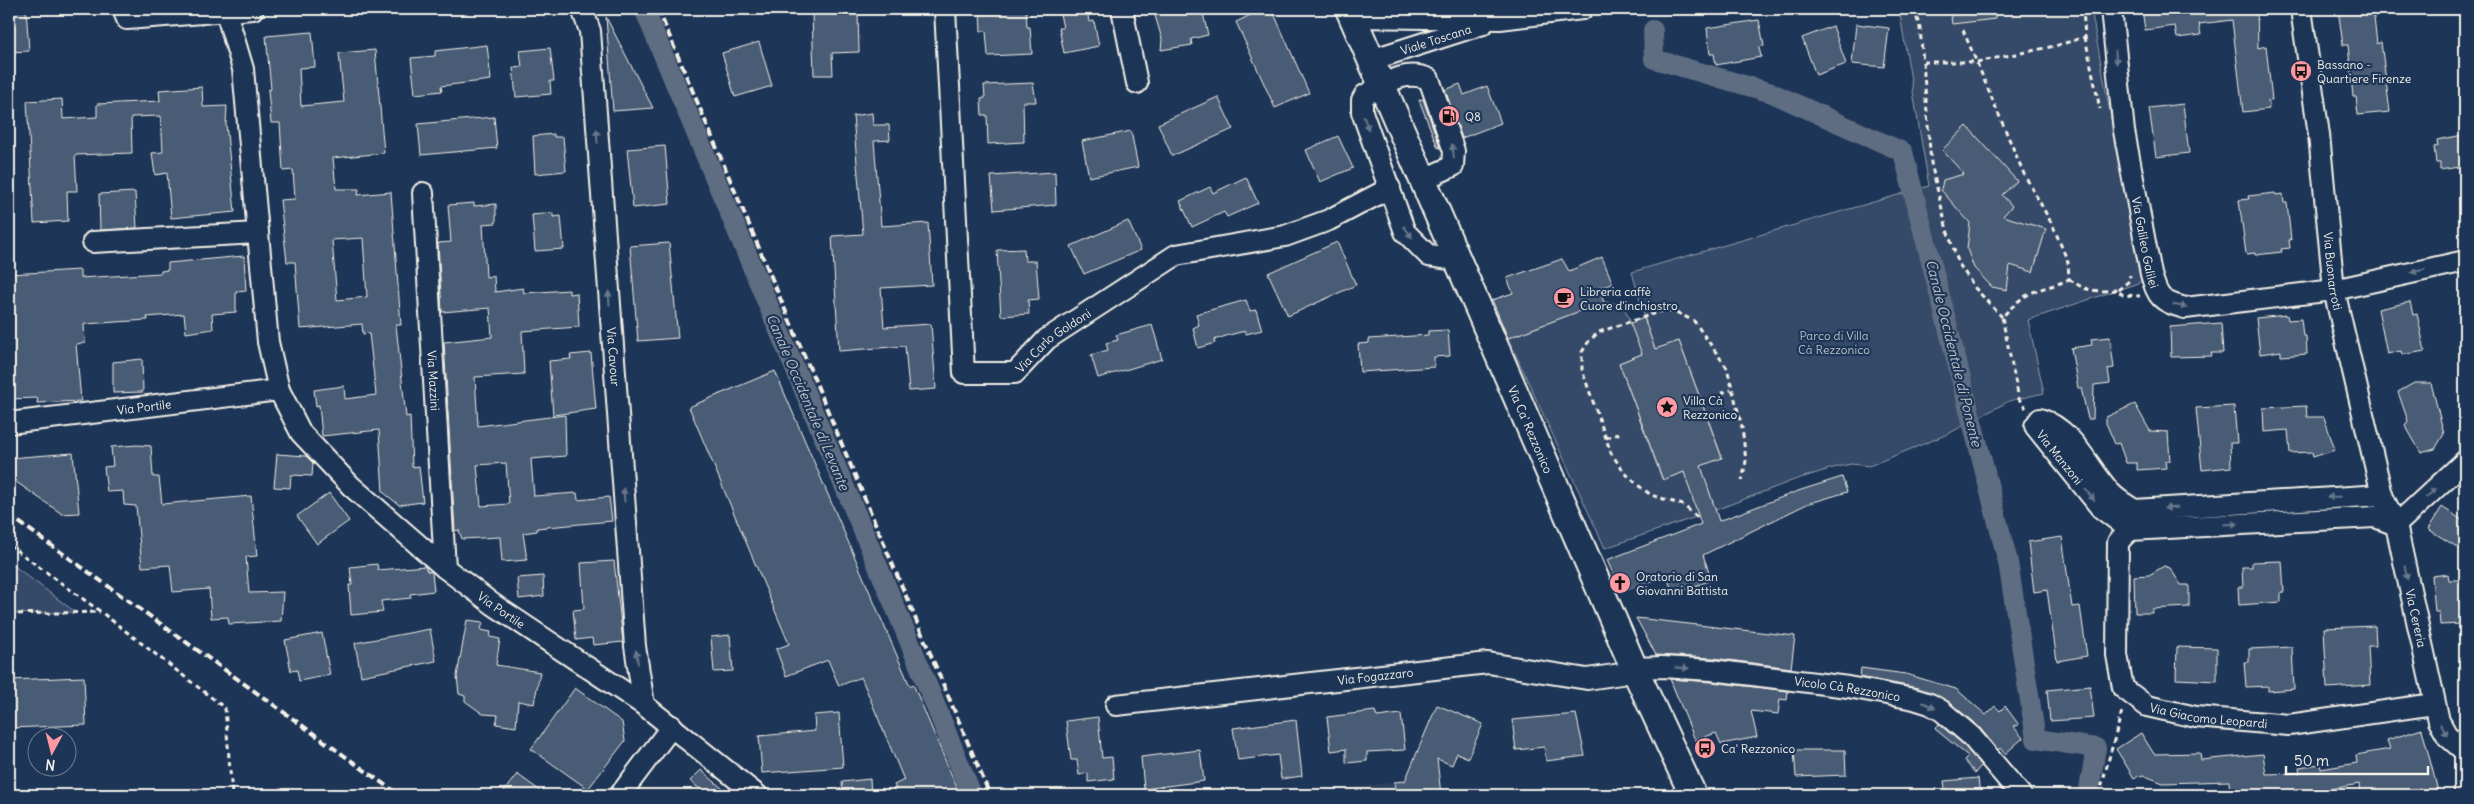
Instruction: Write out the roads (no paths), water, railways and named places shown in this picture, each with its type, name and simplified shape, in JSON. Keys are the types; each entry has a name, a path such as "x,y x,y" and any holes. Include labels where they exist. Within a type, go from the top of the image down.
{"main road":[{"name":"Via Ca' Rezzonico","path":"1351,13 1634,668 1693,795"}],"street":[{"path":"125,14 226,12 253,9"},
{"name":"Via Cavour","path":"582,9 590,31 635,646 644,705"},
{"name":"Via Carlo Goldoni","path":"945,9 964,373 1015,373 1047,339 1176,255 1285,236 1329,220 1390,188"},
{"path":"1122,9 1137,84"},
{"name":"Viale Toscana","path":"1351,13 1500,19 1582,9"},
{"name":"Via Galileo Galilei","path":"2111,9 2124,131 2151,274 2157,296 2169,304 2185,308 2334,290 2465,261"},
{"name":"Via Buonarroti","path":"2301,9 2320,135 2334,290 2382,495 2396,525"},
{"name":"Via Portile","path":"226,12 243,69 268,342 279,390 301,432 351,486 446,568 494,605 644,705 757,795"},
{"name":"Viale Toscana","path":"1371,60 1500,19"},
{"path":"1422,180 1453,166 1455,154 1429,79 1418,75 1404,75 1365,94 1362,100 1362,112 1405,232 1428,256 1457,260"},
{"name":"Via Mazzini","path":"423,193 446,568"},
{"path":"93,242 258,233"},
{"name":"Via Portile","path":"9,423 279,390"},
{"name":"Via Manzoni","path":"2130,530 2101,508 2035,426 2036,422 2040,420 2051,422 2063,432 2113,495 2134,510"},
{"path":"2382,495 2134,510 2130,530 2375,517 2396,525 2465,461"},
{"name":"Via Cereria","path":"2396,525 2439,721 2448,736 2464,742 2464,795"},
{"name":"Via Giacomo Leopardi","path":"2130,530 2118,542 2117,655 2122,688 2147,706 2196,717 2289,725 2434,704"},
{"name":"Via Fogazzaro","path":"1116,705 1488,663 1586,679 1621,674 1634,668"},
{"name":"Vicolo Cà Rezzonico","path":"1634,668 1662,667 1722,671 1848,687 1930,704 1942,710 1971,736 2021,795"},
{"path":"620,795 672,726"}],"waterway":[{"name":"Canale Occidentale di Levante","path":"644,9 972,795"},
{"name":"Canale Occidentale di Ponente","path":"1653,30 1654,59 1772,93 1903,152 2008,562 2036,739 2096,748 2088,795"}],"railway":[{"path":"658,9 990,795"},
{"path":"9,515 399,795"}],"place":[{"name":"Bassano - Quartiere Firenze","path":"2301,71"},
{"name":"Q8","path":"1449,116"},
{"name":"Libreria caffè Cuore d'inchiostro","path":"1564,298"},
{"name":"Villa Cà Rezzonico","path":"1667,407"},
{"name":"Oratorio di San Giovanni Battista","path":"1620,583"},
{"name":"Ca' Rezzonico","path":"1705,748"}],"park label":[{"name":"Parco di Villa Cà Rezzonico","path":"1834,342"}]}
